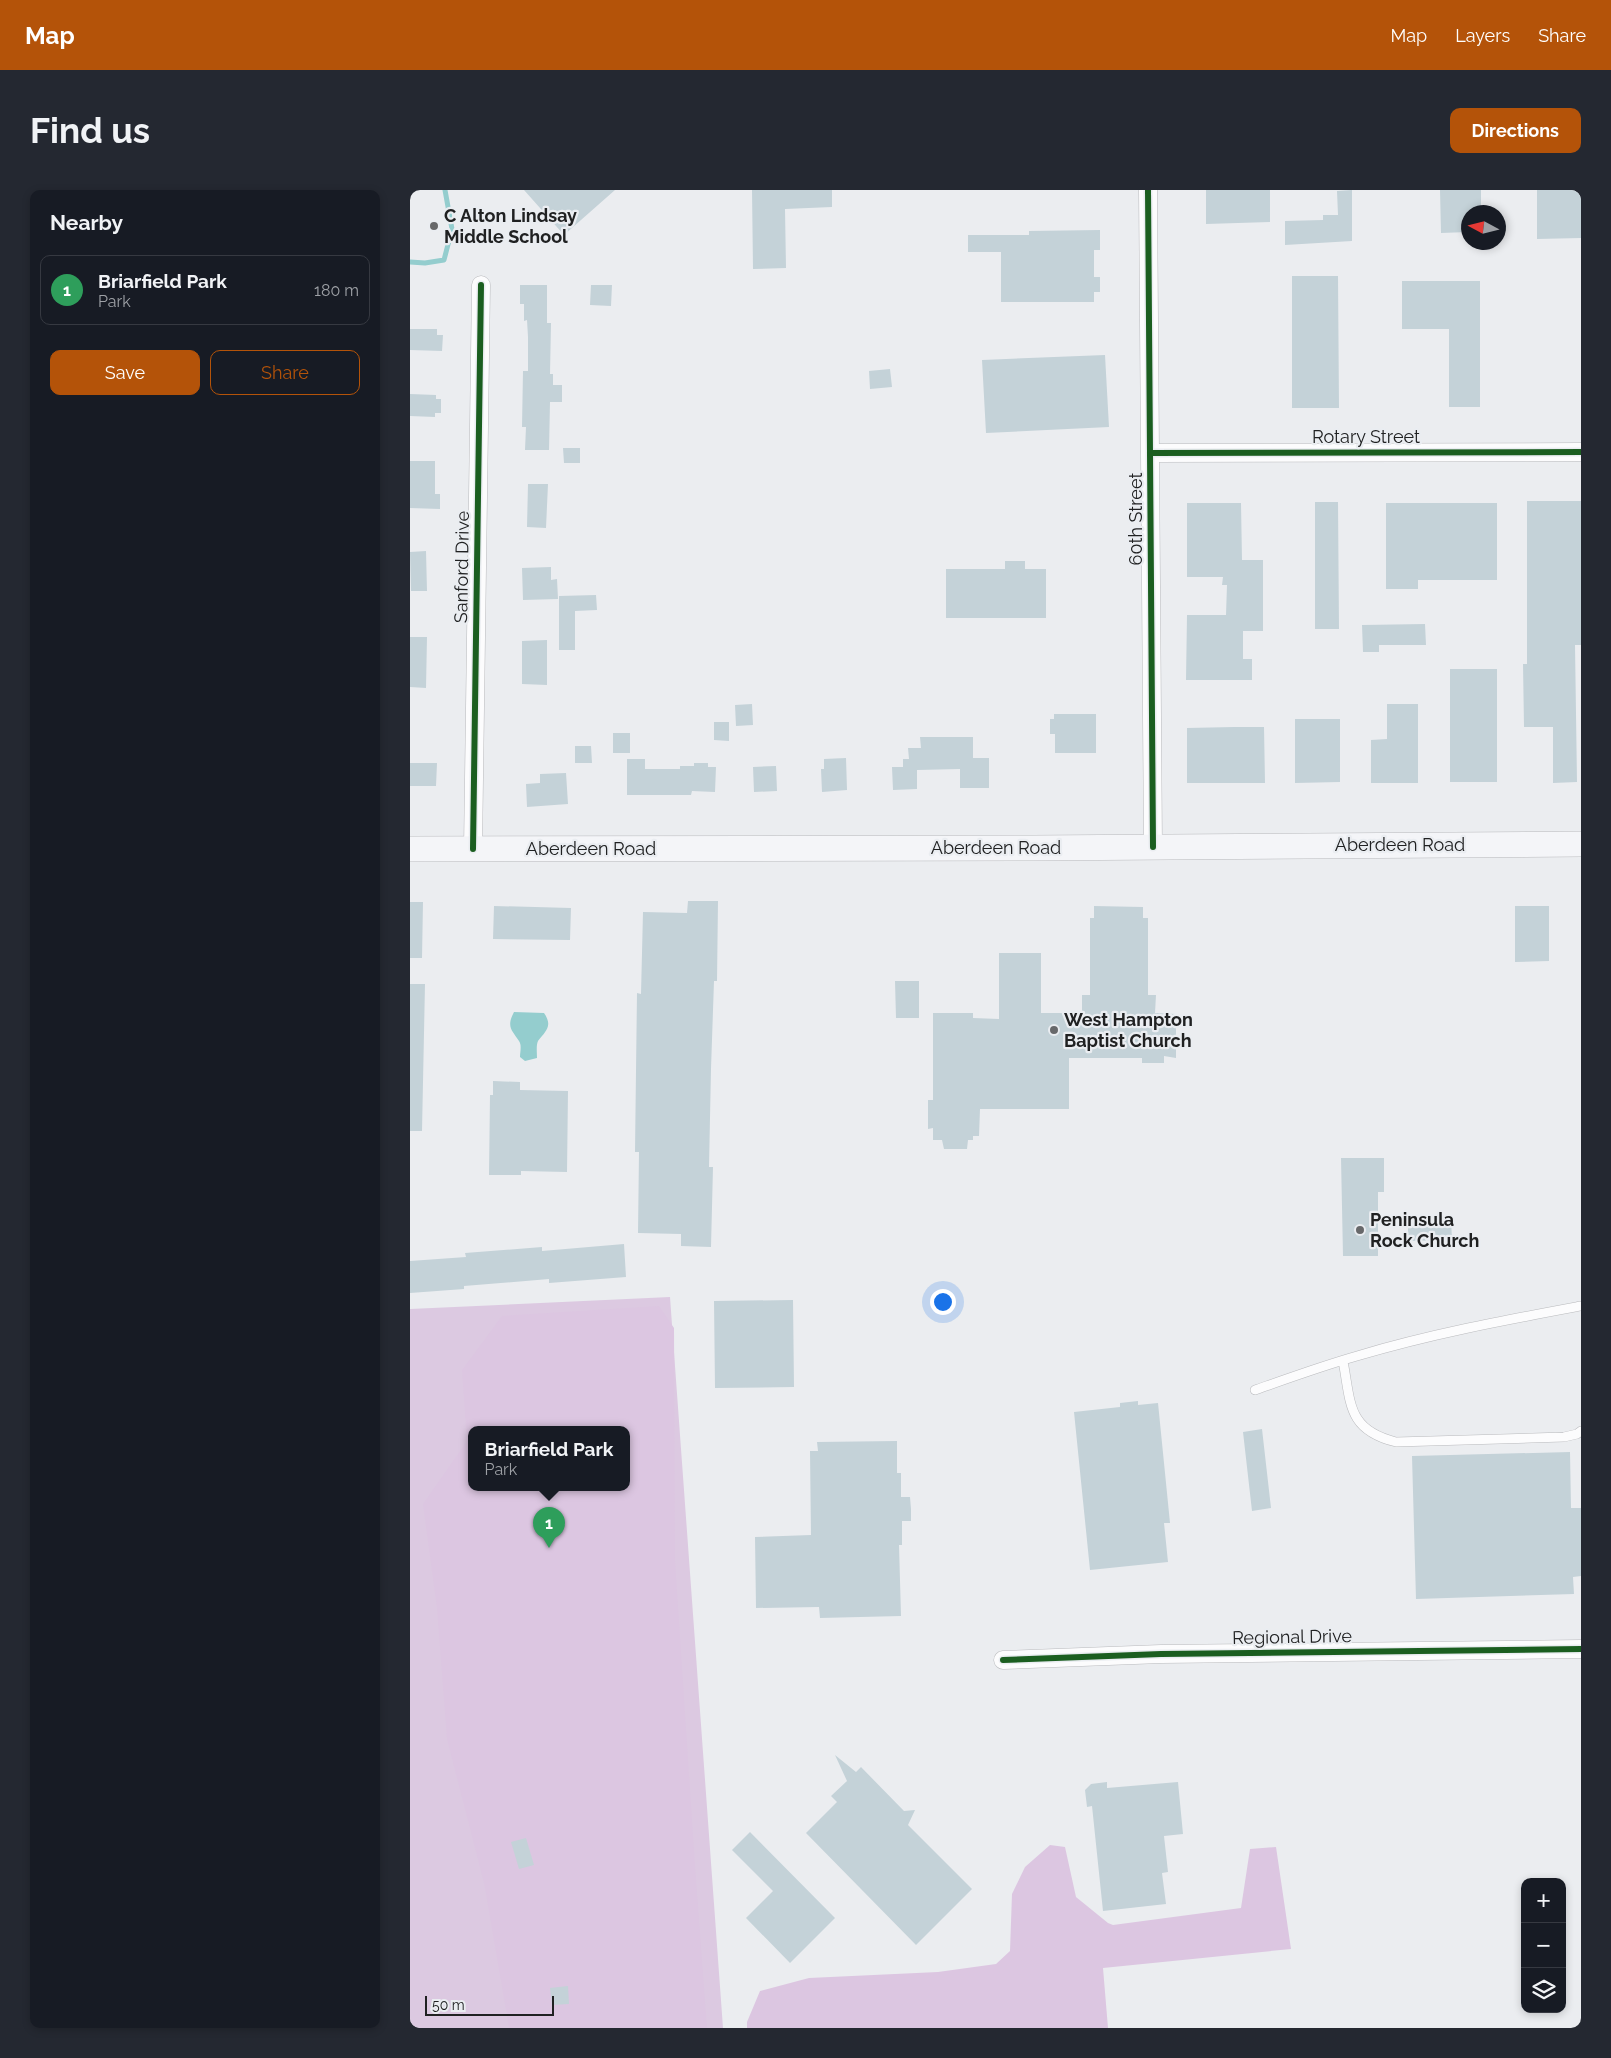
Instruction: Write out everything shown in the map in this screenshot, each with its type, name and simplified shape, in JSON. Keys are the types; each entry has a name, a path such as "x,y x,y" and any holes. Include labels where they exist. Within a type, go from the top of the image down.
{"main road":[{"name":"Aberdeen Road","path":"410,849 1581,844"}],"street":[{"name":"60th Street","path":"1148,190 1153,847"},
{"name":"Sanford Drive","path":"473,849 481,285"},
{"name":"Rotary Street","path":"1150,453 1581,452"},
{"name":"Regional Drive","path":"1003,1660 1179,1654 1581,1649"}],"lane":[{"path":"1255,1390 1343,1361 1437,1335 1581,1306"},
{"path":"1343,1361 1352,1407 1358,1423 1372,1434 1385,1440 1396,1442 1560,1437 1577,1434 1581,1431"}],"shaded area":[{"path":"670,1297 723,2028 410,2028 410,1309"},
{"path":"659,1306 674,1328 675,1561 707,2028 509,2028 484,1883 447,1739 437,1608 423,1504 467,1441 462,1370 502,1316"},
{"path":"1050,1845 1065,1847 1076,1897 1113,1925 1241,1908 1250,1849 1276,1847 1291,1949 1103,1968 1108,2028 747,2028 747,2022 760,1991 809,1978 938,1972 996,1964 1010,1951 1012,1894 1025,1867"}],"water":[{"path":"514,1012 544,1013 547,1018 548,1025 546,1031 537,1043 537,1058 525,1061 520,1057 520,1043 510,1025"}],"building":[{"path":"524,190 615,190 564,235"},
{"path":"752,190 832,190 832,207 785,209 786,268 753,269"},
{"path":"1206,190 1270,190 1270,222 1206,224"},
{"path":"1352,190 1352,241 1285,245 1285,221 1323,220 1323,215 1338,215 1337,191"},
{"path":"1440,190 1481,190 1481,205 1461,205 1461,232 1441,233"},
{"path":"1537,190 1581,190 1581,238 1537,239"},
{"path":"1100,230 1100,250 1094,250 1094,277 1100,277 1100,292 1094,292 1094,302 1001,302 1001,252 968,252 968,235 1029,235 1029,231"},
{"path":"1292,276 1338,276 1339,408 1292,408"},
{"path":"1402,281 1480,281 1480,407 1449,407 1449,329 1402,329"},
{"path":"520,285 547,285 547,323 551,323 550,374 553,374 553,385 562,385 562,402 550,402 549,450 525,450 526,427 522,427 523,371 528,371 528,337 527,320 524,321 524,304 520,304"},
{"path":"591,285 612,285 611,306 590,305"},
{"path":"410,329 437,329 437,335 443,335 442,351 410,350"},
{"path":"1105,355 1109,427 986,433 982,360"},
{"path":"890,369 892,387 870,389 869,371"},
{"path":"410,394 436,395 436,399 441,399 441,413 435,413 435,417 410,416"},
{"path":"563,448 580,448 580,463 564,463"},
{"path":"410,461 435,461 435,494 440,494 440,509 410,508"},
{"path":"528,484 548,484 546,528 527,527"},
{"path":"1527,501 1581,501 1581,645 1575,645 1577,782 1553,783 1553,727 1524,727 1523,664 1527,664"},
{"path":"1315,502 1338,502 1339,629 1315,629"},
{"path":"1187,503 1241,503 1242,560 1263,560 1263,631 1243,631 1243,659 1252,659 1252,680 1186,680 1187,615 1226,615 1227,585 1222,585 1223,577 1187,577"},
{"path":"1386,503 1497,503 1497,580 1418,580 1418,589 1386,589"},
{"path":"426,551 427,591 411,591 410,552"},
{"path":"1005,561 1025,561 1025,569 1046,569 1046,618 946,618 946,569 1005,569"},
{"path":"551,567 551,580 557,579 558,599 523,600 522,568"},
{"path":"596,595 597,610 575,611 575,650 559,650 559,596"},
{"path":"1425,624 1426,645 1379,645 1379,652 1363,652 1362,625"},
{"path":"410,637 427,637 426,688 410,687"},
{"path":"547,640 547,685 522,684 522,641"},
{"path":"1450,669 1497,669 1497,782 1450,782"},
{"path":"752,704 753,725 736,726 735,705"},
{"path":"1387,704 1418,704 1418,783 1371,783 1371,740 1387,739"},
{"path":"1054,714 1096,714 1096,753 1055,753 1055,734 1050,734 1050,719 1054,719"},
{"path":"1295,719 1340,719 1340,782 1295,783"},
{"path":"714,722 729,722 729,741 714,740"},
{"path":"1264,727 1265,783 1187,783 1187,728"},
{"path":"613,733 630,733 630,753 613,753"},
{"path":"920,737 973,737 973,758 989,758 989,788 960,788 960,769 917,770 917,789 893,790 892,767 903,767 903,759 909,759 908,748 921,748"},
{"path":"575,746 591,746 592,763 575,763"},
{"path":"846,758 847,790 822,792 821,769 824,769 824,759"},
{"path":"627,759 645,759 645,769 680,769 680,766 694,766 694,763 708,763 708,767 716,767 715,792 692,791 691,795 627,795"},
{"path":"410,763 437,763 436,786 410,786"},
{"path":"776,766 777,791 754,792 753,767"},
{"path":"566,773 568,804 527,807 526,784 540,783 540,774"},
{"path":"688,901 718,901 717,981 714,981 709,1167 713,1167 711,1247 681,1246 681,1234 638,1233 639,1152 635,1152 637,993 641,994 643,912 687,913"},
{"path":"410,902 423,902 422,958 410,958"},
{"path":"494,906 571,908 570,940 493,939"},
{"name":"West Hampton Baptist Church","path":"1094,906 1143,907 1143,918 1148,918 1148,995 1156,995 1155,1013 1176,1014 1176,1058 1164,1056 1164,1063 1142,1063 1142,1058 1069,1058 1069,1109 980,1109 979,1136 973,1136 973,1140 968,1140 967,1149 944,1149 942,1140 933,1140 933,1128 928,1129 928,1100 933,1100 933,1013 973,1013 973,1018 999,1019 999,953 1041,953 1041,1013 1082,1013 1082,995 1090,995 1090,918 1094,918"},
{"path":"1515,906 1549,906 1549,961 1515,962"},
{"path":"895,981 919,981 919,1018 896,1018"},
{"path":"410,984 425,984 422,1131 410,1131"},
{"path":"493,1081 520,1082 520,1090 568,1091 567,1172 521,1171 521,1175 489,1175 490,1095 493,1095"},
{"name":"Peninsula Rock Church","path":"1341,1158 1384,1158 1384,1192 1378,1192 1378,1256 1343,1256"},
{"path":"1451,1219 1452,1240 1408,1241 1408,1220"},
{"path":"624,1244 626,1277 549,1283 549,1279 464,1286 464,1289 410,1293 410,1261 466,1257 465,1253 542,1247 542,1251"},
{"path":"793,1300 794,1387 715,1388 714,1301"},
{"path":"1138,1401 1138,1405 1158,1403 1170,1523 1164,1523 1168,1562 1090,1570 1074,1412 1120,1407 1120,1403"},
{"path":"1262,1429 1271,1508 1252,1511 1243,1432"},
{"path":"897,1441 897,1473 901,1473 901,1497 910,1497 911,1509 911,1521 902,1521 902,1545 899,1545 901,1616 820,1618 819,1607 756,1608 755,1537 811,1535 810,1451 818,1451 817,1442"},
{"path":"1570,1452 1571,1508 1581,1508 1581,1576 1573,1577 1574,1594 1416,1599 1412,1456"},
{"path":"835,1755 856,1772 861,1767 904,1811 915,1810 908,1825 972,1889 916,1945 806,1833 837,1802 831,1796 847,1781"},
{"path":"1107,1782 1107,1788 1178,1782 1183,1834 1164,1836 1168,1872 1162,1873 1166,1904 1103,1911 1092,1806 1087,1807 1085,1790 1091,1784"},
{"path":"750,1832 835,1918 790,1963 746,1918 773,1891 732,1850"},
{"path":"526,1838 534,1865 519,1869 511,1842"},
{"path":"568,1986 569,2004 552,2005 550,1988"}],"waterway":[{"path":"410,262 425,263 444,260 452,229 445,190"}],"cycle path":[{"path":"1148,190 1153,847"},
{"path":"473,849 481,285"},
{"path":"1151,453 1581,452"},
{"path":"1003,1660 1161,1654 1581,1649"}],"place":[{"name":"C Alton Lindsay Middle School","path":"434,226"},
{"name":"West Hampton Baptist Church","path":"1054,1030"},
{"name":"Peninsula Rock Church","path":"1360,1230"},
{"name":"Briarfield Park","path":"549,1548"}]}
